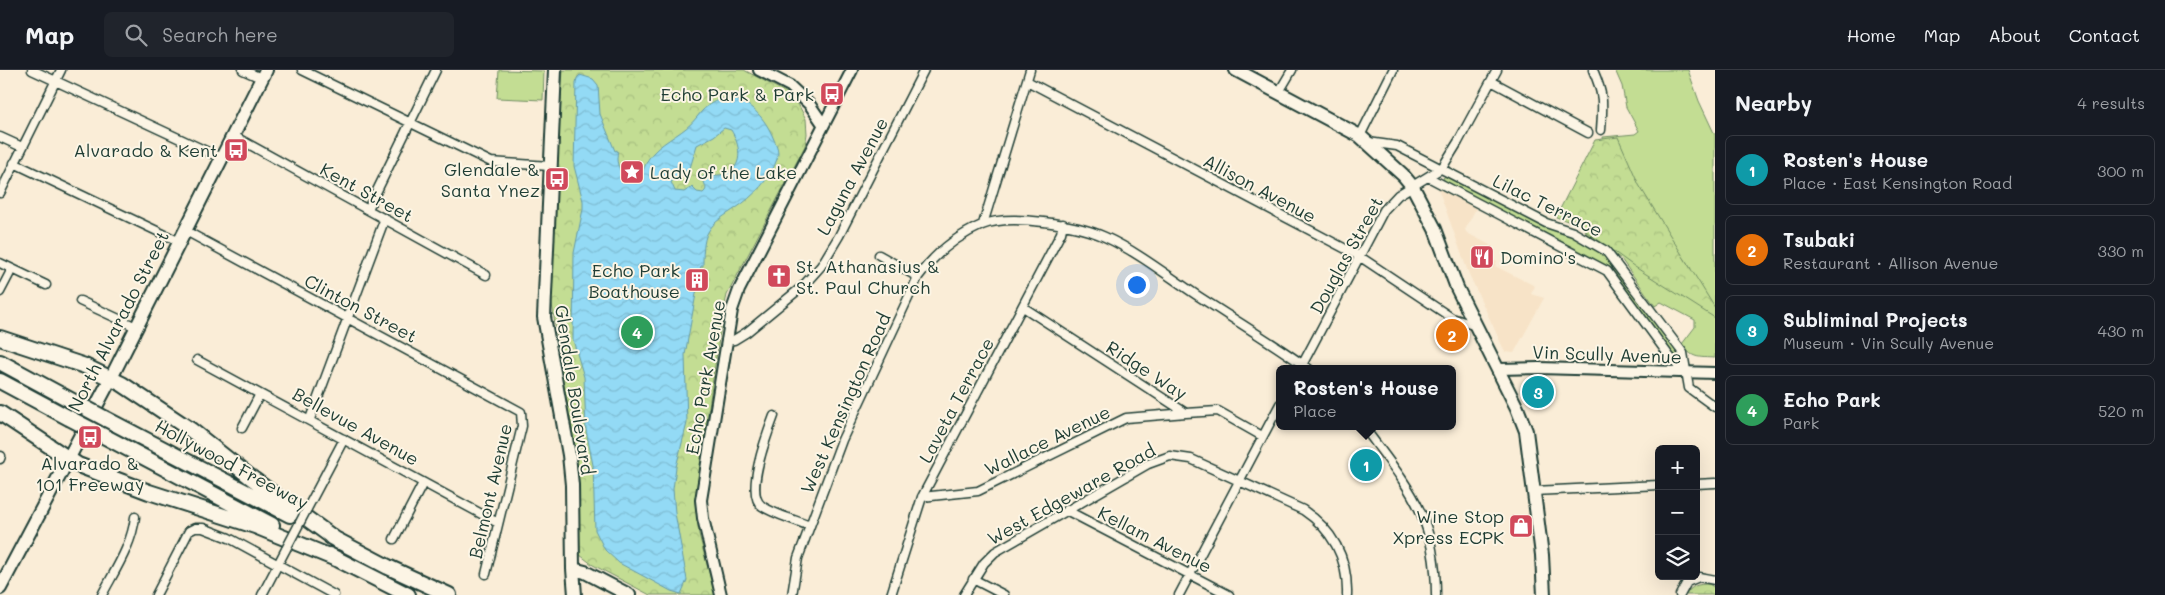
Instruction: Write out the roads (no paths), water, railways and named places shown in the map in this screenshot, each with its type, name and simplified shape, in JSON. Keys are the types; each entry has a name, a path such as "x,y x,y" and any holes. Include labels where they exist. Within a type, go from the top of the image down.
{"highway":[{"path":"0,338 67,359 111,378 192,430 272,494 339,542"},
{"name":"Hollywood Freeway","path":"0,362 339,542 449,595"},
{"name":"Hollywood Freeway","path":"0,381 362,573 408,595"},
{"path":"0,413 78,465 124,483 254,526 336,559"},
{"path":"362,573 396,595"}],"main road":[{"name":"Glendale Boulevard","path":"555,70 544,317 569,455 573,498 575,595"},
{"path":"1236,70 1364,139 1404,175 1413,186 1436,229 1458,288 1526,431 1542,555 1544,595"},
{"name":"North Alvarado Street","path":"0,588 67,458 111,378 178,241 264,74"},
{"path":"573,570 591,575 629,595"}],"street":[{"path":"32,70 221,158"},
{"path":"0,193 61,70"},
{"path":"243,70 264,74"},
{"path":"302,70 492,162 550,166"},
{"path":"368,209 436,70"},
{"path":"759,70 790,86 810,105 823,124"},
{"name":"Echo Park Avenue","path":"721,595 703,518 701,500 732,310 739,290 852,70"},
{"name":"Laguna Avenue","path":"726,341 734,340 747,332 803,286 821,266 839,236 924,70"},
{"path":"983,224 1030,70"},
{"path":"1278,92 1292,70"},
{"path":"1364,139 1364,124 1392,70"},
{"name":"Douglas Street","path":"1305,365 1359,256 1390,202 1442,168 1497,70"},
{"path":"1593,70 1603,98 1601,130"},
{"name":"Allison Avenue","path":"1027,81 1359,256 1452,318 1476,326"},
{"path":"1491,82 1588,133"},
{"name":"Kent Street","path":"232,135 385,218 486,276"},
{"path":"0,137 22,147"},
{"name":"Lilac Terrace","path":"1364,139 1397,146 1546,223 1573,232 1606,251 1683,354 1685,372"},
{"path":"14,163 178,241"},
{"path":"1428,177 1607,271 1670,357 1685,372 1689,388 1715,407"},
{"path":"310,420 385,218"},
{"name":"West Kensington Road","path":"792,595 798,558 808,526 842,440 918,277 927,264 946,246 983,224 1011,221 1064,224 1104,236 1301,365"},
{"name":"Laveta Terrace","path":"891,595 922,498 1064,224"},
{"name":"Clinton Street","path":"184,230 514,407 522,414"},
{"path":"879,255 918,277"},
{"path":"0,263 46,285"},
{"path":"0,292 12,268"},
{"path":"80,302 136,328"},
{"name":"Ridge Way","path":"1022,307 1186,413 1218,410 1262,436"},
{"name":"Bellevue Avenue","path":"197,360 498,523"},
{"name":"Vin Scully Avenue","path":"1498,369 1539,368 1715,373"},
{"path":"242,428 260,394"},
{"path":"1178,595 1276,411"},
{"name":"Wallace Avenue","path":"922,498 978,491 1126,418 1186,413"},
{"name":"Belmont Avenue","path":"486,574 522,426 522,414"},
{"path":"774,416 761,451 756,496 761,506 808,526"},
{"path":"1366,430 1410,491 1427,524 1433,549 1436,595"},
{"path":"262,595 344,439"},
{"name":"West Edgeware Road","path":"964,595 984,563 995,552 1148,464 1170,456 1191,459 1303,510 1318,520 1328,531 1344,563 1346,595"},
{"path":"394,539 424,483"},
{"path":"1700,484 1715,483"},
{"path":"1534,491 1655,485"},
{"name":"Kellam Avenue","path":"1066,510 1229,595"},
{"path":"102,595 126,552 134,531 135,516"},
{"path":"156,595 189,531 195,528 203,528 229,538 334,595"},
{"path":"1680,595 1687,582 1699,577 1715,580"},
{"path":"973,579 1004,595"}],"water":[{"path":"580,75 593,79 598,85 600,114 615,151 617,150 619,168 628,182 637,183 653,153 692,123 707,106 718,100 739,101 758,113 766,123 778,149 774,166 761,186 742,204 720,218 708,232 705,239 703,266 701,266 685,355 687,423 676,467 673,489 675,513 687,580 681,594 671,591 619,563 605,550 595,530 593,465 586,430 584,377 573,340 574,253 583,209 583,201 574,166 577,78","holes":["724,128 731,130 739,153 733,169 724,174 703,176 706,187 703,193 697,192 692,187 684,192 675,191 671,182 690,168 697,145"]}],"place":[{"name":"Echo Park & Park","path":"832,94"},
{"name":"Alvarado & Kent","path":"236,150"},
{"name":"Lady of the Lake","path":"632,172"},
{"name":"Glendale & Santa Ynez","path":"557,179"},
{"name":"Domino's","path":"1482,257"},
{"name":"St. Athanasius & St. Paul Church","path":"779,276"},
{"name":"Echo Park Boathouse","path":"697,280"},
{"name":"Echo Park","path":"637,332"},
{"name":"Tsubaki","path":"1452,335"},
{"name":"Subliminal Projects","path":"1538,392"},
{"name":"Alvarado & 101 Freeway","path":"90,437"},
{"name":"Rosten's House","path":"1366,465"},
{"name":"Wine Stop Xpress ECPK","path":"1521,526"}]}
